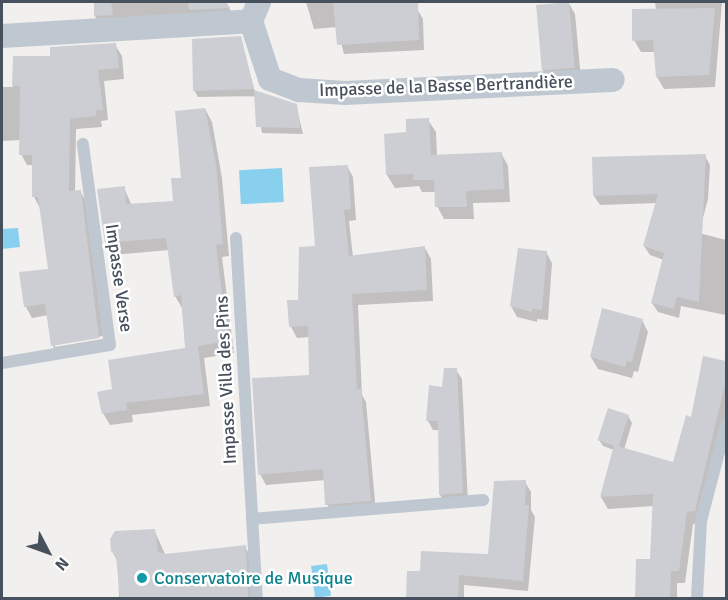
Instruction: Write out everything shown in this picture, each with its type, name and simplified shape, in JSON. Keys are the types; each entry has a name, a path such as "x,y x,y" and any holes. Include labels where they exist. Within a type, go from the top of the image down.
{"street":[{"path":"2,36 255,11"},
{"name":"Impasse de la Basse Bertrandière","path":"255,11 270,79 299,90 345,93 614,80"}],"lane":[{"name":"Impasse Verse","path":"2,363 110,345 83,144"},
{"name":"Impasse Villa des Pins","path":"236,238 257,598"},
{"path":"697,598 701,520 726,425"},
{"path":"252,519 483,500"}],"water":[{"path":"282,168 284,202 241,204 239,170"},
{"path":"18,228 20,247 2,249 2,229"},
{"path":"327,564 331,596 315,598 311,566"}],"building":[{"path":"94,2 111,2 113,15 94,16"},
{"path":"188,2 226,2 230,8 189,10"},
{"path":"333,2 418,2 419,40 337,45"},
{"path":"569,2 575,68 542,71 536,5"},
{"path":"715,8 709,75 656,77 653,40 632,41 632,9"},
{"path":"241,36 254,89 193,91 192,39"},
{"path":"116,43 119,68 98,70 103,110 96,110 96,116 70,119 69,191 81,190 99,338 51,346 45,304 24,307 19,272 48,269 38,197 32,197 32,155 19,155 20,86 12,86 13,56 50,56 50,47"},
{"path":"254,90 297,104 300,128 256,127"},
{"path":"205,108 216,164 223,244 216,245 228,341 198,346 204,394 126,403 127,410 102,414 97,392 112,389 108,360 185,348 181,295 174,297 166,238 105,243 97,189 125,186 126,204 173,201 171,178 181,178 175,111"},
{"path":"429,118 431,155 502,152 504,189 466,191 467,207 435,207 434,180 413,180 413,174 386,175 384,134 406,132 406,119"},
{"path":"706,154 699,302 677,297 674,309 651,303 664,253 643,246 658,194 593,196 592,157"},
{"path":"348,165 351,209 344,210 349,256 425,246 427,290 352,294 357,389 361,389 371,501 325,505 323,469 258,475 252,378 309,375 308,326 289,327 287,300 298,300 299,247 315,246 309,167"},
{"path":"518,248 547,251 542,310 532,309 532,312 510,306"},
{"path":"602,308 643,319 632,362 627,361 625,367 590,357"},
{"path":"703,356 726,361 726,380 695,511 687,512 679,571 671,571 670,598 635,598 636,559 650,559 653,494 600,497 614,445 673,462 686,415 691,417"},
{"path":"444,368 457,368 463,493 439,495 438,421 426,421 429,385 442,387"},
{"path":"608,408 629,415 618,447 597,440"},
{"path":"526,480 525,505 529,505 523,581 459,575 458,598 406,598 407,571 420,571 421,551 488,554 494,481"},
{"path":"155,529 158,552 165,554 246,545 248,598 120,598 116,556 111,551 110,539 115,531"}],"place":[{"name":"Conservatoire de Musique","path":"142,578"}]}
